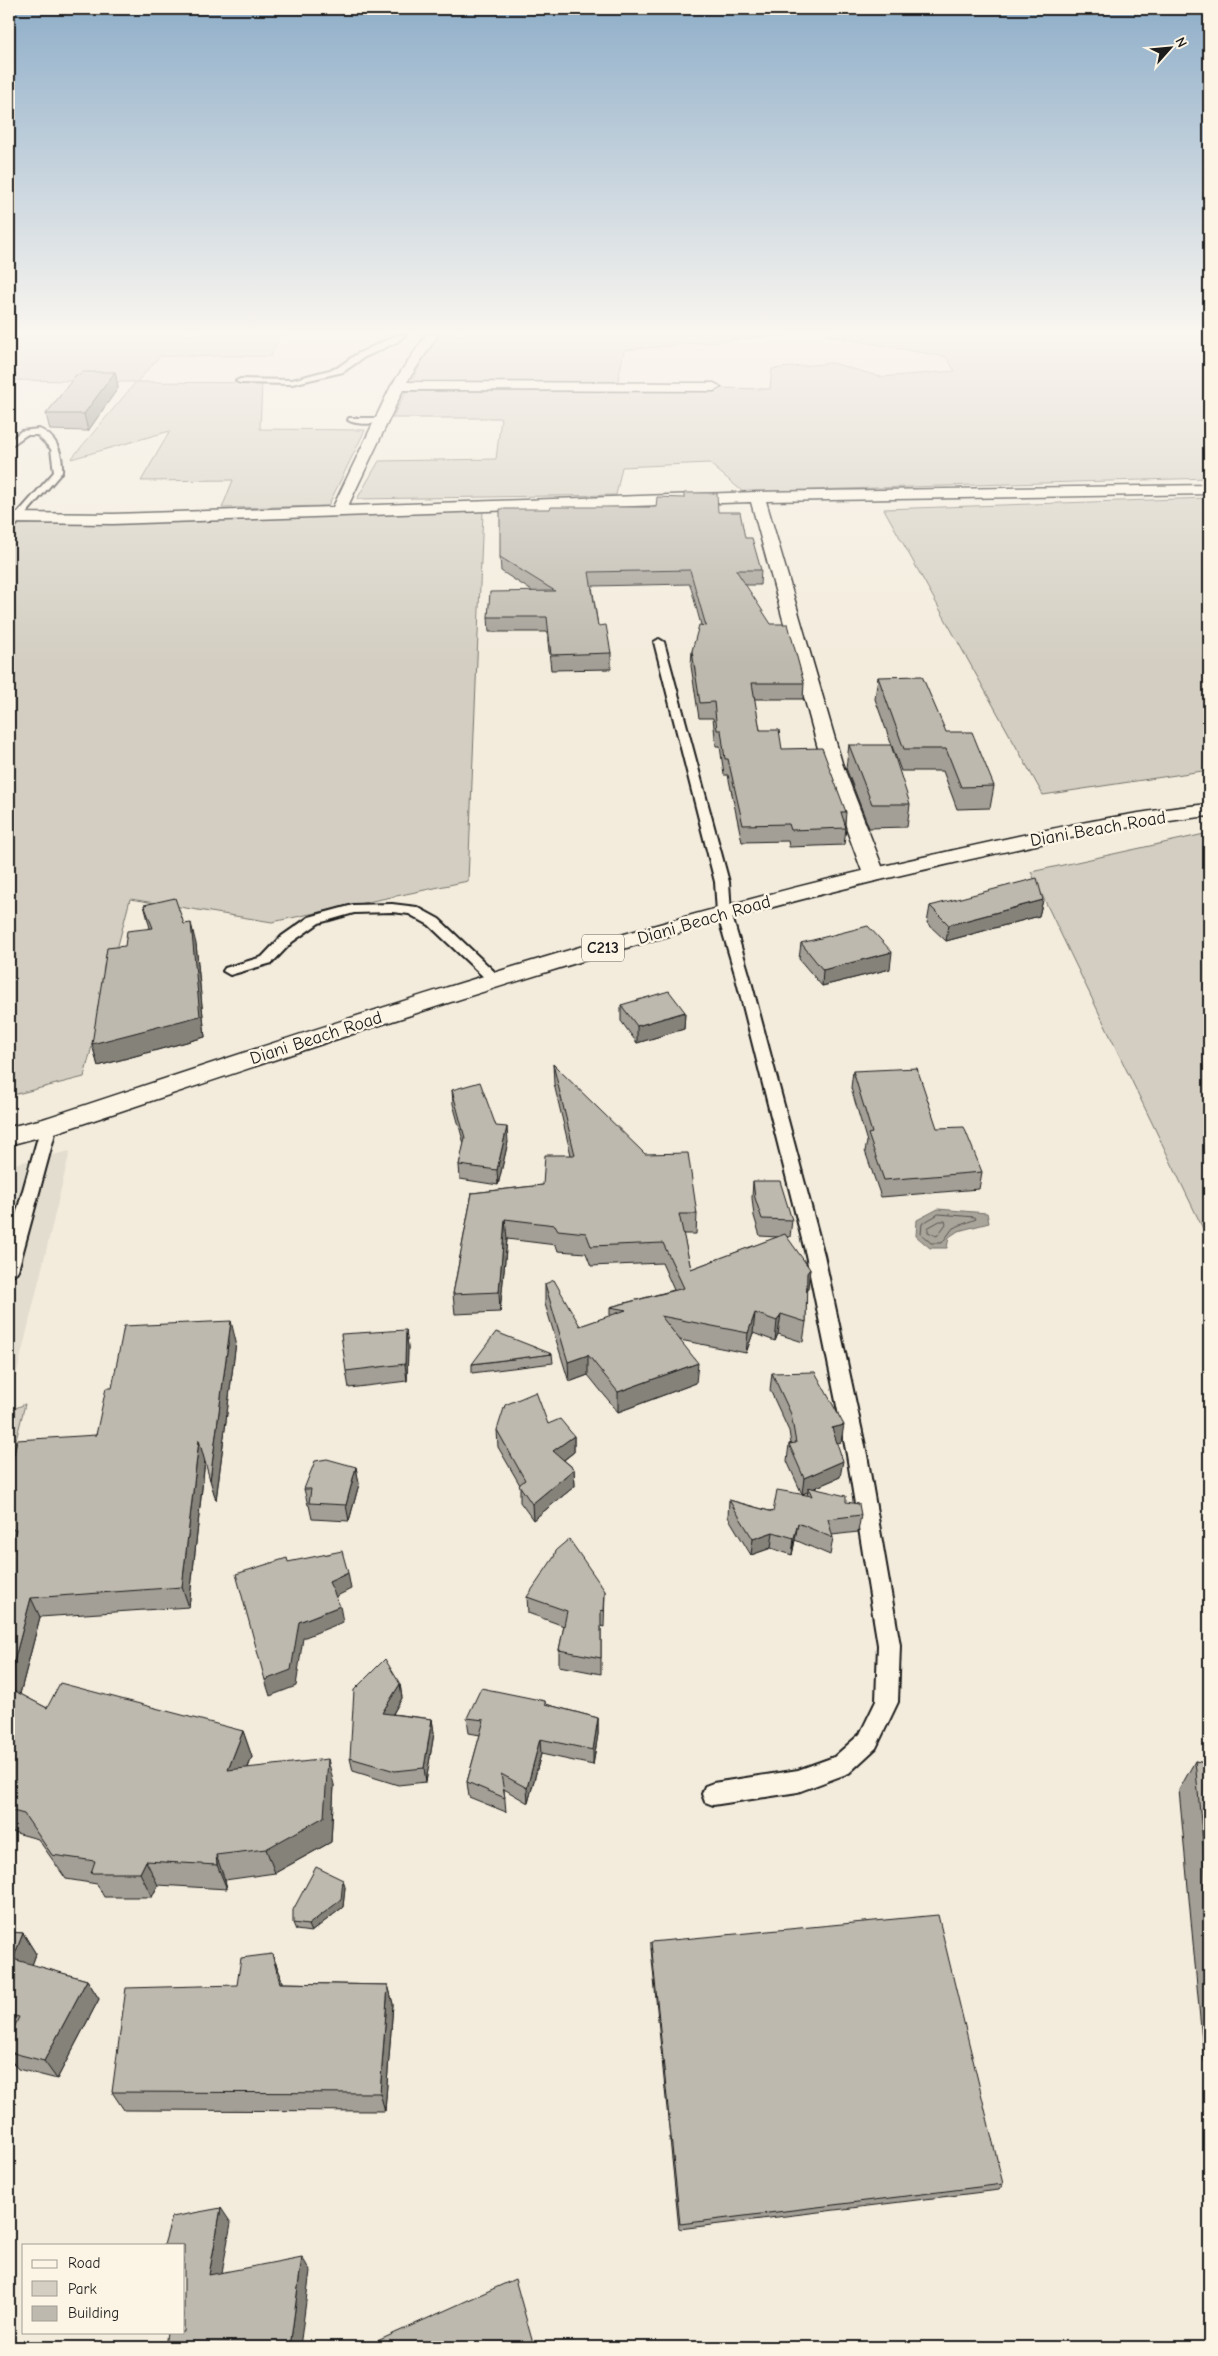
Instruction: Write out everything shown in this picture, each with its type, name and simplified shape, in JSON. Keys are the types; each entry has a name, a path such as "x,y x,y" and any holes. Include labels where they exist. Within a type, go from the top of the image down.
{"street":[{"path":"339,510 369,445"},
{"path":"12,521 758,497 1209,490"},
{"path":"758,497 832,763 874,874"},
{"name":"Diani Beach Road","path":"9,1136 49,1126 495,980 724,913 874,874 1088,829 1209,810"}],"lane":[{"path":"12,521 58,472 59,461 56,448 53,445"},
{"path":"659,642 722,882 724,913 815,1255 856,1455 889,1645 887,1702 868,1741 841,1765 798,1781 713,1794"},
{"path":"230,971 267,960 287,939 314,920 353,909 392,908 412,910 434,922 495,980"},
{"path":"9,1270 49,1126"}],"shaded area":[{"path":"70,1151 9,1406 9,1165"}],"green space":[{"path":"83,445 121,445 71,459"},
{"path":"162,445 358,445 328,506 222,508 233,480 141,481"},
{"path":"498,445 1209,445 1209,478 743,492 709,463 622,467 616,495 357,499 379,461 496,459"},
{"path":"1209,498 1209,770 1043,795 884,509"},
{"path":"483,511 468,881 272,922 130,899 84,1077 9,1096 9,525"},
{"path":"1209,833 1209,1241 1031,872"},
{"path":"25,1404 9,1468 9,1411"}],"water":[{"path":"938,1209 987,1213 989,1223 958,1231 949,1237 947,1248 930,1248 916,1236 917,1220"}],"building":[{"path":"684,493 717,493 718,512 740,512 745,538 752,538 761,570 736,570 771,624 788,624 804,683 752,683 760,730 779,730 782,749 822,748 846,812 841,812 846,828 791,830 789,824 743,825 728,759 725,759 721,730 717,730 714,702 700,703 692,651 699,625 706,626 690,570 589,572 598,626 606,625 611,653 551,655 547,617 488,617 490,592 555,591 500,557 500,509 656,507 657,497 684,498"},
{"path":"922,676 946,732 972,732 994,786 961,787 946,749 904,749 878,677"},
{"path":"849,745 891,745 910,804 872,804"},
{"path":"1037,878 1043,900 949,925 930,906"},
{"path":"175,898 184,924 191,923 200,1016 92,1044 107,948 125,946 127,931 153,928 144,905"},
{"path":"868,926 892,952 823,970 801,943"},
{"path":"669,991 685,1012 637,1026 621,1005"},
{"path":"553,1064 645,1154 688,1153 697,1214 679,1214 691,1269 785,1234 810,1269 807,1273 806,1322 781,1314 777,1321 755,1313 748,1333 661,1316 698,1363 618,1392 588,1355 568,1362 545,1284 554,1280 580,1326 626,1310 610,1307 684,1288 663,1243 591,1246 586,1233 558,1230 555,1225 505,1219 499,1292 453,1294 472,1193 543,1185 545,1155 575,1155"},
{"path":"917,1068 937,1128 964,1127 982,1172 884,1180 868,1134 872,1133 853,1071"},
{"path":"480,1082 496,1126 507,1127 497,1170 459,1165 465,1138 452,1090"},
{"path":"753,1181 780,1181 792,1220 762,1219 755,1198"},
{"path":"231,1321 210,1480 199,1440 182,1587 31,1598 9,1680 9,1551 16,1529 9,1530 9,1478 17,1440 96,1435 106,1388 112,1388 124,1326"},
{"path":"406,1330 405,1364 346,1371 341,1334"},
{"path":"496,1332 552,1354 472,1364"},
{"path":"815,1372 844,1425 832,1428 843,1461 804,1478 789,1444 796,1443 791,1414 772,1373"},
{"path":"536,1392 548,1424 560,1419 574,1436 553,1451 574,1469 532,1504 519,1485 525,1480 497,1430 505,1405"},
{"path":"327,1459 356,1467 346,1505 309,1503 311,1489 304,1489 315,1461"},
{"path":"808,1487 846,1496 846,1502 859,1504 861,1515 828,1519 833,1538 798,1523 794,1538 773,1532 753,1539 729,1500 773,1512 777,1490 812,1496"},
{"path":"569,1539 605,1591 604,1611 601,1610 601,1658 559,1650 567,1611 527,1597 554,1557 556,1550"},
{"path":"342,1551 348,1573 329,1582 340,1606 299,1622 291,1670 265,1680 236,1574 287,1558 288,1562"},
{"path":"385,1659 400,1684 382,1713 432,1719 424,1768 395,1771 350,1758 354,1690"},
{"path":"60,1683 243,1731 228,1770 328,1759 324,1817 266,1849 216,1855 217,1865 146,1861 140,1873 91,1873 95,1861 52,1855 24,1814 9,1810 9,1688 47,1708"},
{"path":"481,1688 545,1701 545,1704 598,1718 593,1750 540,1739 527,1788 501,1774 505,1798 467,1782 484,1720 467,1718"},
{"path":"1195,1761 1209,1764 1209,1903"},
{"path":"316,1867 343,1880 341,1900 308,1925 293,1923 293,1910"},
{"path":"938,1915 1003,2184 680,2224 651,1942"},
{"path":"9,1932 23,1933 13,1959 87,1980 44,2061 9,2052 9,2039 19,2017 9,2015"},
{"path":"272,1954 280,1983 388,1985 380,2093 112,2092 126,1988 237,1985 241,1958"},
{"path":"221,2208 209,2275 302,2257 290,2347 165,2347 167,2334 185,2334 185,2244 164,2244 172,2217"},
{"path":"515,2279 534,2347 364,2347"}]}
